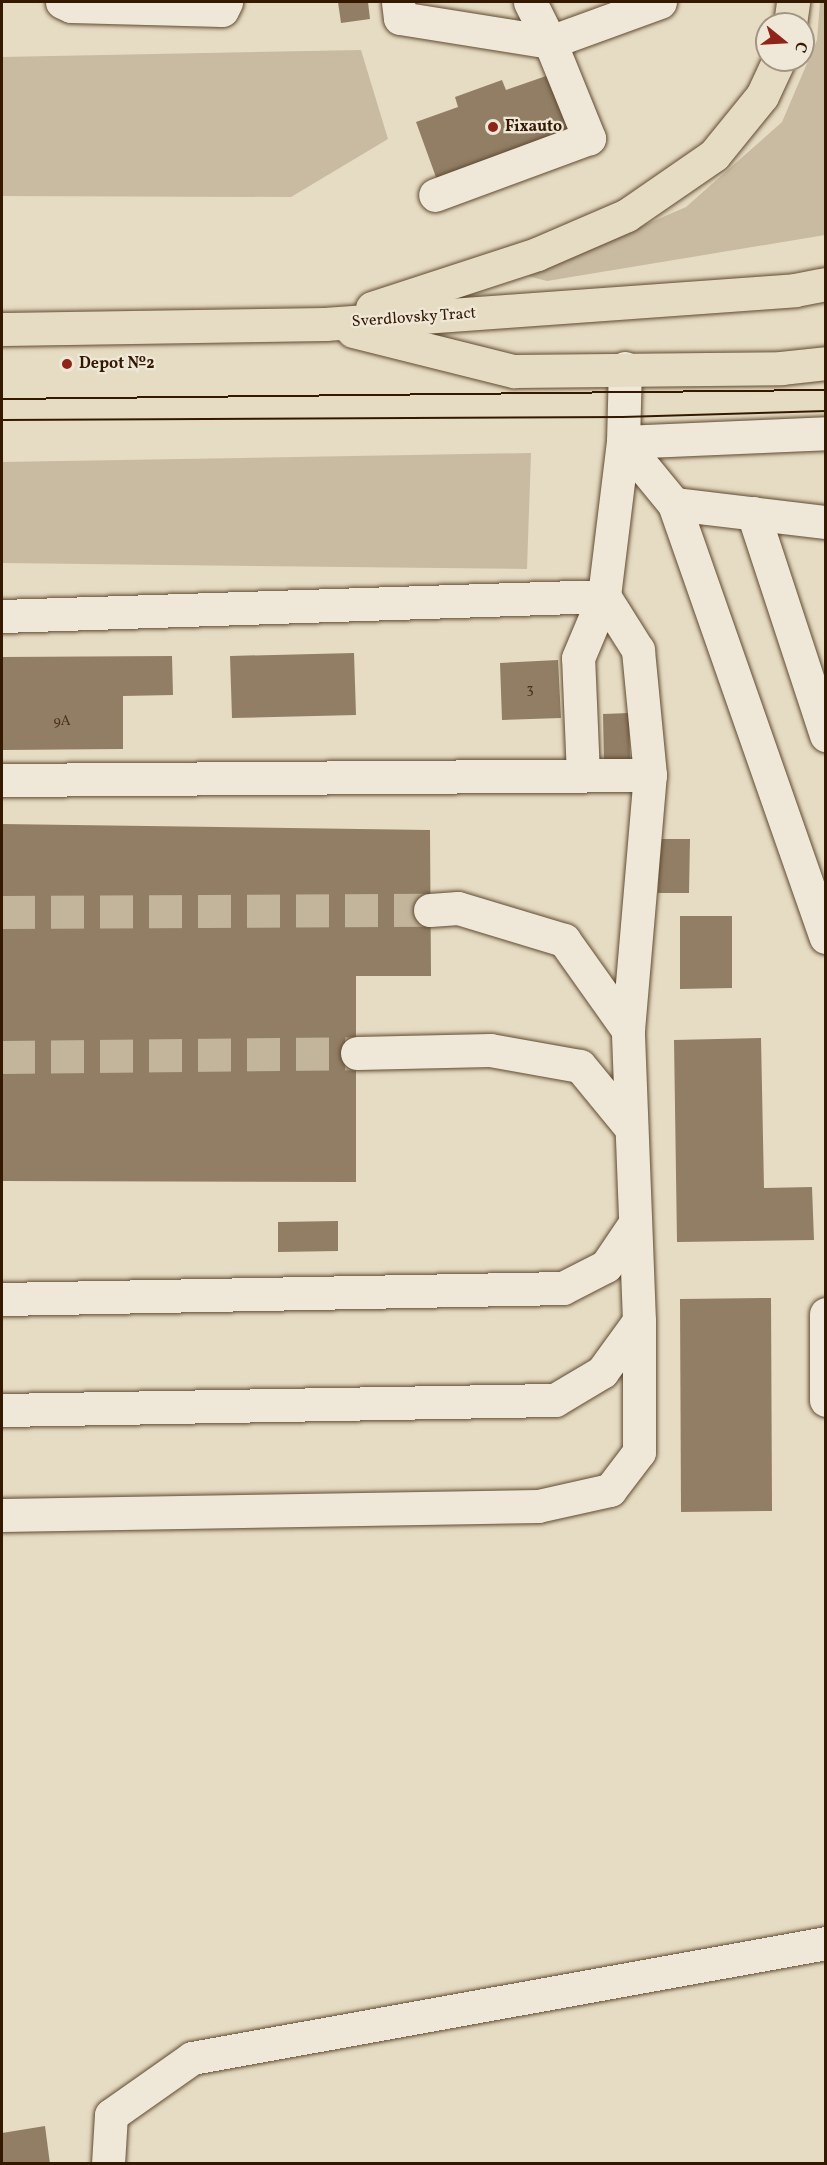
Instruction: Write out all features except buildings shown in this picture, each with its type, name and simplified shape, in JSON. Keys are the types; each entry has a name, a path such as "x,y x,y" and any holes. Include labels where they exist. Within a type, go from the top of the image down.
{"main road":[{"path":"325,324 537,254 627,214 714,155 762,96 773,72"},
{"name":"Sverdlovsky Tract","path":"2,329 325,324 795,290 825,284"},
{"path":"325,324 514,371 781,368 825,363"}],"street":[{"path":"62,2 71,6 222,10 226,2"},
{"path":"398,2 400,18 550,42 660,2"},
{"path":"435,195 589,138 550,42 530,2"},
{"path":"583,775 578,658 604,596 623,442 625,368"},
{"path":"623,442 825,433"},
{"path":"623,442 674,504 825,937"},
{"path":"674,504 825,522"},
{"path":"753,513 825,735"},
{"path":"2,616 604,596"},
{"path":"2,1515 538,1506 610,1490 639,1452 639,1321 628,1030 650,775 638,650 604,596"},
{"path":"2,780 650,775"},
{"path":"430,910 458,908 564,940 628,1030"},
{"path":"357,1053 490,1050 580,1066 631,1128"},
{"path":"2,1299 563,1288 606,1266 635,1223"},
{"path":"825,1314 825,1400"},
{"path":"2,1410 555,1400 602,1372 639,1321"},
{"path":"108,2163 111,2115 192,2058 825,1943"}],"shaded area":[{"path":"820,2 825,2 825,235 547,281 528,276 686,207 782,122 803,72 815,72"},
{"path":"361,50 388,139 291,197 2,196 2,57"},
{"path":"531,453 527,569 2,563 2,462"}],"tunnel":[{"path":"2,912 430,910"},
{"path":"2,1057 357,1053"}],"tram line":[{"path":"2,399 826,390"},
{"path":"2,420 623,417 826,411"}],"place":[{"name":"Fixauto","path":"493,127"},
{"name":"Depot №2","path":"67,364"}]}
